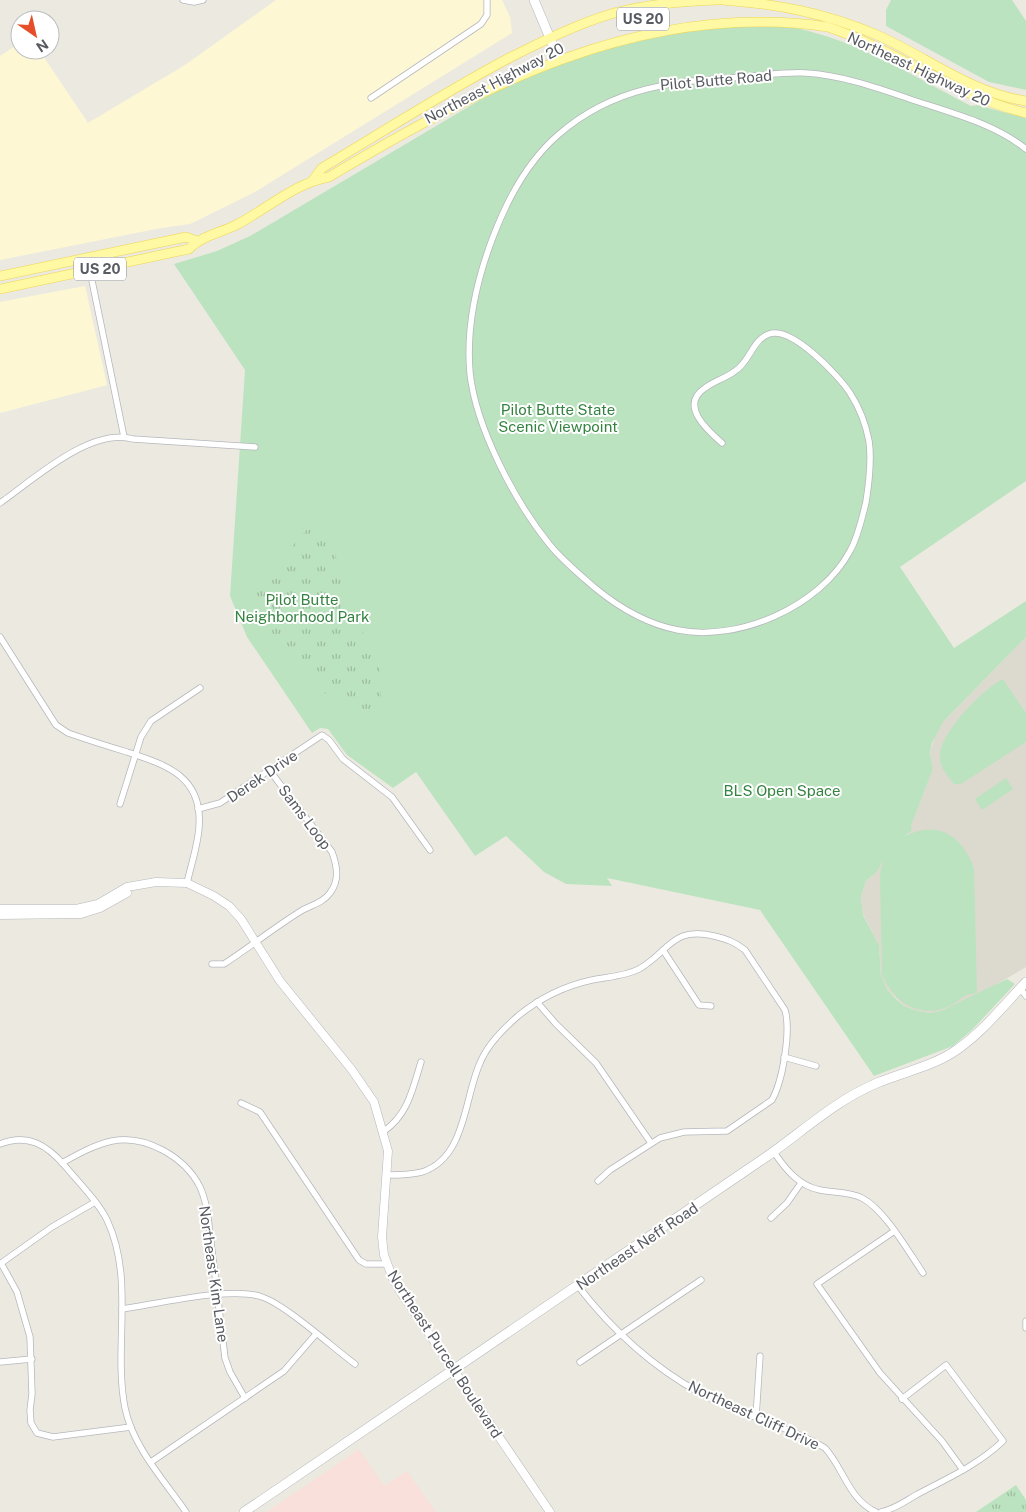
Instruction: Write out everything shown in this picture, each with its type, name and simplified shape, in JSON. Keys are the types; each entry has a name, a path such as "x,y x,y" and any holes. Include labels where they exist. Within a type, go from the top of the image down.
{"main road":[{"path":"534,0 550,37"},
{"name":"Northeast Highway 20","path":"313,180 322,168 480,74 550,37 613,14 681,1 721,0 795,7 829,17 878,36 974,86 994,94 1026,101"},
{"name":"Northeast Highway 20","path":"748,13 776,16 825,26 854,36 976,98 1026,113"},
{"name":"Northeast Highway 20","path":"547,54 560,48 550,37"},
{"name":"Northeast Highway 20","path":"0,288 90,271 188,249 197,241 235,225 313,180 329,177 460,99 529,62"},
{"name":"Northeast Highway 20","path":"0,276 186,237 197,241"},
{"name":"Northeast Neff Road","path":"244,1512 774,1152 856,1093 876,1083 937,1061 953,1053 975,1035 1023,985"}],"street":[{"path":"183,0 194,2 203,0"},
{"path":"371,98 481,24 487,15 487,0"},
{"name":"Pilot Butte Road","path":"722,443 705,428 697,416 694,400 698,393 706,386 740,368 760,340 768,334 778,332 806,348 839,378 852,395 862,415 870,442 868,486 864,511 845,558 816,590 788,610 759,623 732,631 704,632 679,630 649,622 621,606 595,588 553,549 538,529 505,474 489,442 476,406 470,371 470,330 478,286 502,213 536,158 559,134 614,100 647,87 685,81 803,73 830,76 878,88 1003,132 1026,149"},
{"path":"90,271 124,436"},
{"path":"0,503 85,445 103,439 124,436 133,439 255,447"},
{"path":"0,637 38,693 47,713 56,725 68,733 166,764 180,774 190,787 198,809 200,827 187,883"},
{"path":"120,804 141,737 151,721 200,688"},
{"name":"Derek Drive","path":"198,809 220,804 322,735 329,740 342,759 392,797 430,850"},
{"name":"Sams Loop","path":"212,964 224,964 302,911 321,902 331,892 336,881 337,867 332,852 270,771"},
{"name":"Northeast Purcell Boulevard","path":"0,909 76,910 98,904 127,887 156,882 187,883 214,896 229,906 256,943 280,981 367,1089 379,1114 388,1151 388,1175 382,1237 386,1264 402,1294 455,1369 550,1512"},
{"name":"Northeast Purcell Boulevard","path":"0,915 82,914 110,904 141,885"},
{"path":"388,1175 414,1173 429,1169 447,1153 458,1134 480,1062 495,1039 537,1002 569,986 633,972 682,936 702,933 728,939 745,950 785,1010 788,1025 777,1092 772,1100 727,1131 671,1134 651,1142 598,1181"},
{"path":"663,950 699,1005 711,1006"},
{"path":"1023,985 1026,996"},
{"path":"537,1002 596,1064 651,1142"},
{"path":"784,1057 816,1066"},
{"path":"384,1131 393,1125 409,1101 422,1062"},
{"path":"241,1103 260,1112 359,1260 366,1264 386,1264"},
{"path":"0,1144 11,1140 27,1139 41,1144 62,1163 106,1218 114,1236 119,1258 125,1408 131,1427 151,1462 186,1512"},
{"name":"Northeast Kim Lane","path":"62,1163 88,1148 114,1140 140,1141 164,1150 184,1165 199,1186 207,1209 225,1358 230,1372 245,1398"},
{"path":"774,1152 788,1171 802,1183 819,1190 862,1198 874,1206 923,1273"},
{"path":"771,1218 787,1204 802,1183"},
{"path":"95,1202 52,1227 1,1264 17,1292 30,1336 32,1359 30,1410 31,1423 37,1432 53,1437 131,1427"},
{"path":"893,1232 817,1284 880,1373 942,1441 963,1470"},
{"path":"580,1362 701,1280"},
{"name":"Northeast Cliff Drive","path":"578,1286 620,1334 650,1361 701,1393 825,1448 835,1458 854,1495 864,1507 876,1512"},
{"path":"122,1309 241,1292 262,1296 316,1334 354,1364"},
{"path":"1026,1322 1026,1328"},
{"path":"151,1462 284,1371 316,1334"},
{"path":"756,1417 760,1356"},
{"path":"0,1362 32,1359"},
{"path":"881,1512 894,1509 963,1470 991,1452 1003,1441 946,1365 902,1399"}],"shaded area":[{"path":"276,0 502,0 510,17 512,33 253,193 190,224 0,260 0,56 10,50 10,60 46,60 88,123 185,65"},
{"path":"85,286 107,385 0,413 0,302"},
{"path":"1026,637 1026,967 978,995 943,1010 930,1013 918,1011 904,1006 887,989 881,975 879,945 863,914 861,896 866,881 877,872 886,853 894,844 912,831 910,825 933,769 930,753 936,732 943,722"},
{"path":"359,1449 384,1486 407,1471 436,1512 267,1512"}],"green space":[{"path":"891,0 1012,0 1026,21 1026,90 989,82 886,26 886,10"},
{"name":"Pilot Butte State Scenic Viewpoint","path":"715,21 776,25 819,34 886,61 971,106 977,105 1026,118 1026,481 900,567 954,648 1026,601 1026,637 943,722 932,743 930,753 933,769 911,825 912,831 904,836 923,830 941,831 956,839 971,860 974,868 977,993 967,995 945,1008 924,1011 915,1009 899,999 892,992 882,975 880,875 883,860 877,872 866,881 861,896 863,915 879,945 881,975 887,989 904,1006 918,1011 930,1013 943,1010 1007,979 1015,984 972,1030 953,1046 874,1076 760,910 607,878 612,886 566,884 544,872 506,836 475,856 416,772 393,788 347,755 328,729 320,728 312,733 247,637 230,596 245,370 174,264 217,251 250,236 480,100 538,70 603,43 658,27"},
{"name":"Pilot Butte Neighborhood Park","path":"326,524 329,526 343,588 351,611 380,663 381,701 374,711 363,717 329,697 275,649 251,613 255,595 284,556 310,526"},
{"path":"1003,679 1026,713 1026,742 961,784 954,784 940,762 941,748 946,737 963,713 984,692"},
{"path":"1006,778 1013,789 982,810 975,799"},
{"path":"1016,1485 1026,1500 1026,1512 976,1512"}],"park label":[{"name":"BLS Open Space","path":"782,790"}]}
